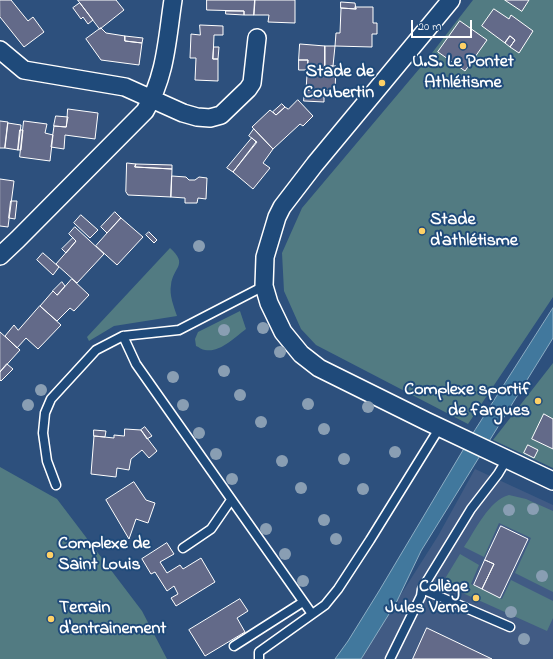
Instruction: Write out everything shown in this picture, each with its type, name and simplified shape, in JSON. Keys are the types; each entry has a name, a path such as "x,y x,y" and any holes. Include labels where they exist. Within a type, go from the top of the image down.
{"street":[{"path":"0,256 145,111 152,100 163,68 173,0"},
{"path":"432,23 443,0"},
{"path":"451,0 314,164 282,207 277,217 265,258 264,286 269,303 283,332 301,354 318,368 553,481"},
{"path":"0,50 24,70 125,87 183,113 197,117 210,118 221,115 248,89 252,83 257,38"}],"lane":[{"path":"56,485 47,460 43,433 45,412 52,399 96,350 124,336 180,330 264,286"},
{"path":"124,336 136,364 312,614"},
{"path":"258,659 259,652 325,605 338,589 440,427"},
{"path":"390,659 422,596 422,588 471,509 498,474 507,458"},
{"path":"183,548 211,529 231,500"},
{"path":"422,588 510,627"},
{"path":"234,646 303,602"}],"shaded area":[{"path":"553,308 553,338 421,551 397,601 363,656 361,659 335,659 379,591 475,430"},
{"name":"Collège Jules Verne","path":"475,469 553,505 553,659 360,659 438,536"}],"green space":[{"name":"Stade d'athlétisme","path":"473,0 553,0 553,297 468,424 316,345 301,329 284,291 282,253 302,208 425,62"},
{"path":"170,248 176,254 179,262 172,279 171,289 172,301 177,316 114,326 89,341 87,337"},
{"path":"240,311 246,329 222,347 204,350 196,346 195,339 198,332"},
{"name":"Complexe sportif de fargues","path":"553,363 553,468 493,440"},
{"name":"Terrain d'entrainement","path":"0,467 57,499 142,611 167,659 0,659"},
{"path":"509,495 526,499 553,511 553,592 515,573 531,538 499,523 484,557 464,547 489,509 502,498"},
{"path":"460,554 479,565 471,584 502,599 511,580 553,601 553,618 547,631 447,586 446,577"}],"building":[{"path":"0,0 11,0 28,21 33,17 44,32 24,47 0,17"},
{"path":"78,0 116,0 124,10 100,29"},
{"path":"207,0 255,0 254,15 244,15 244,11 207,10"},
{"path":"255,0 295,0 295,23 268,22 269,15 254,15"},
{"path":"505,0 529,0 522,11"},
{"path":"341,2 355,3 356,9 341,8"},
{"path":"80,3 93,20 88,24 83,17 81,19 73,8"},
{"path":"355,7 373,7 373,23 377,23 377,34 372,34 372,47 335,46 336,33 340,33 341,8 356,9"},
{"path":"494,9 509,19 511,15 533,31 519,53 510,47 515,40 510,36 505,43 482,26"},
{"path":"226,11 244,11 244,15 226,14"},
{"name":"U.S. Le Pontet Athlétisme","path":"460,21 487,40 465,71 438,52"},
{"path":"200,25 223,26 223,35 214,35 213,59 218,59 218,81 195,80 196,58 190,58 191,34 200,35"},
{"path":"101,28 106,33 125,36 125,41 142,43 139,65 101,60 86,39"},
{"path":"125,36 143,38 142,43 125,41"},
{"path":"510,36 515,40 510,47 505,43"},
{"path":"300,44 325,46 325,66 336,66 335,91 306,90 308,60 299,60"},
{"path":"325,46 335,46 333,66 325,66"},
{"path":"214,47 219,47 218,59 213,59"},
{"path":"299,60 308,60 307,70 299,70"},
{"path":"305,90 324,91 324,102 304,101"},
{"path":"298,100 313,116 303,126 300,124 273,149 252,127 270,110 276,115 285,107 288,109"},
{"path":"282,104 285,107 276,115 273,112"},
{"path":"68,109 98,113 95,139 65,135 64,149 51,147 54,126 66,127"},
{"path":"56,116 68,117 66,127 54,126"},
{"path":"0,121 8,122 5,148 0,148"},
{"path":"24,121 47,124 45,133 53,135 50,161 20,157"},
{"path":"8,123 21,125 18,150 5,148"},
{"path":"254,129 273,149 263,163 270,168 253,189 233,172 257,142 249,136"},
{"path":"20,130 23,130 21,150 18,150"},
{"path":"252,138 256,142 233,172 227,168"},
{"path":"127,163 136,164 135,167 172,169 171,197 128,195 126,192"},
{"path":"136,164 172,165 172,169 135,167"},
{"path":"172,176 186,177 189,180 195,180 199,177 207,178 206,199 198,198 197,203 185,203 185,198 171,197"},
{"path":"0,179 14,181 8,227 0,226"},
{"path":"11,201 17,201 15,219 9,218"},
{"path":"115,212 121,218 107,233 101,227"},
{"path":"81,215 98,230 90,238 74,223"},
{"path":"121,218 143,237 117,265 96,246"},
{"path":"75,227 104,254 77,283 56,264 76,241 69,234"},
{"path":"149,232 157,240 154,243 146,235"},
{"path":"73,238 76,241 66,253 62,249"},
{"path":"43,253 59,267 53,275 37,260"},
{"path":"72,279 89,295 74,311 70,308 57,321 40,306 53,291 57,295"},
{"path":"62,282 65,286 57,295 53,291"},
{"path":"40,306 61,325 38,349 26,338 17,348 5,336 14,325 18,330"},
{"path":"0,332 20,350 0,372"},
{"path":"7,364 13,369 1,381 0,372"},
{"path":"544,414 553,419 553,449 532,439"},
{"path":"145,427 152,436 147,439 141,430"},
{"path":"125,429 141,430 157,451 149,458 142,450 131,459 129,470 117,468 116,477 91,474 94,436 114,438 114,435 124,436"},
{"path":"94,430 106,431 105,437 94,436"},
{"path":"528,445 538,450 534,458 524,453"},
{"path":"134,482 146,500 155,503 148,523 136,519 129,539 106,500"},
{"path":"501,526 528,539 500,598 482,589 494,564 485,560"},
{"path":"167,543 174,554 160,562 167,573 180,565 183,569 201,558 215,582 176,606 171,598 178,594 174,586 167,591 155,572 151,574 142,559"},
{"path":"485,560 494,564 482,589 474,585"},
{"path":"240,599 248,611 237,618 245,632 205,656 189,630"},
{"path":"427,628 492,659 413,659"}],"place":[{"name":"U.S. Le Pontet Athlétisme","path":"463,46"},
{"name":"Stade de Coubertin","path":"382,83"},
{"name":"Stade d'athlétisme","path":"422,231"},
{"name":"Complexe sportif de fargues","path":"538,401"},
{"name":"Complexe de Saint Louis","path":"50,555"},
{"name":"Collège Jules Verne","path":"476,598"},
{"name":"Terrain d'entrainement","path":"51,619"}]}
